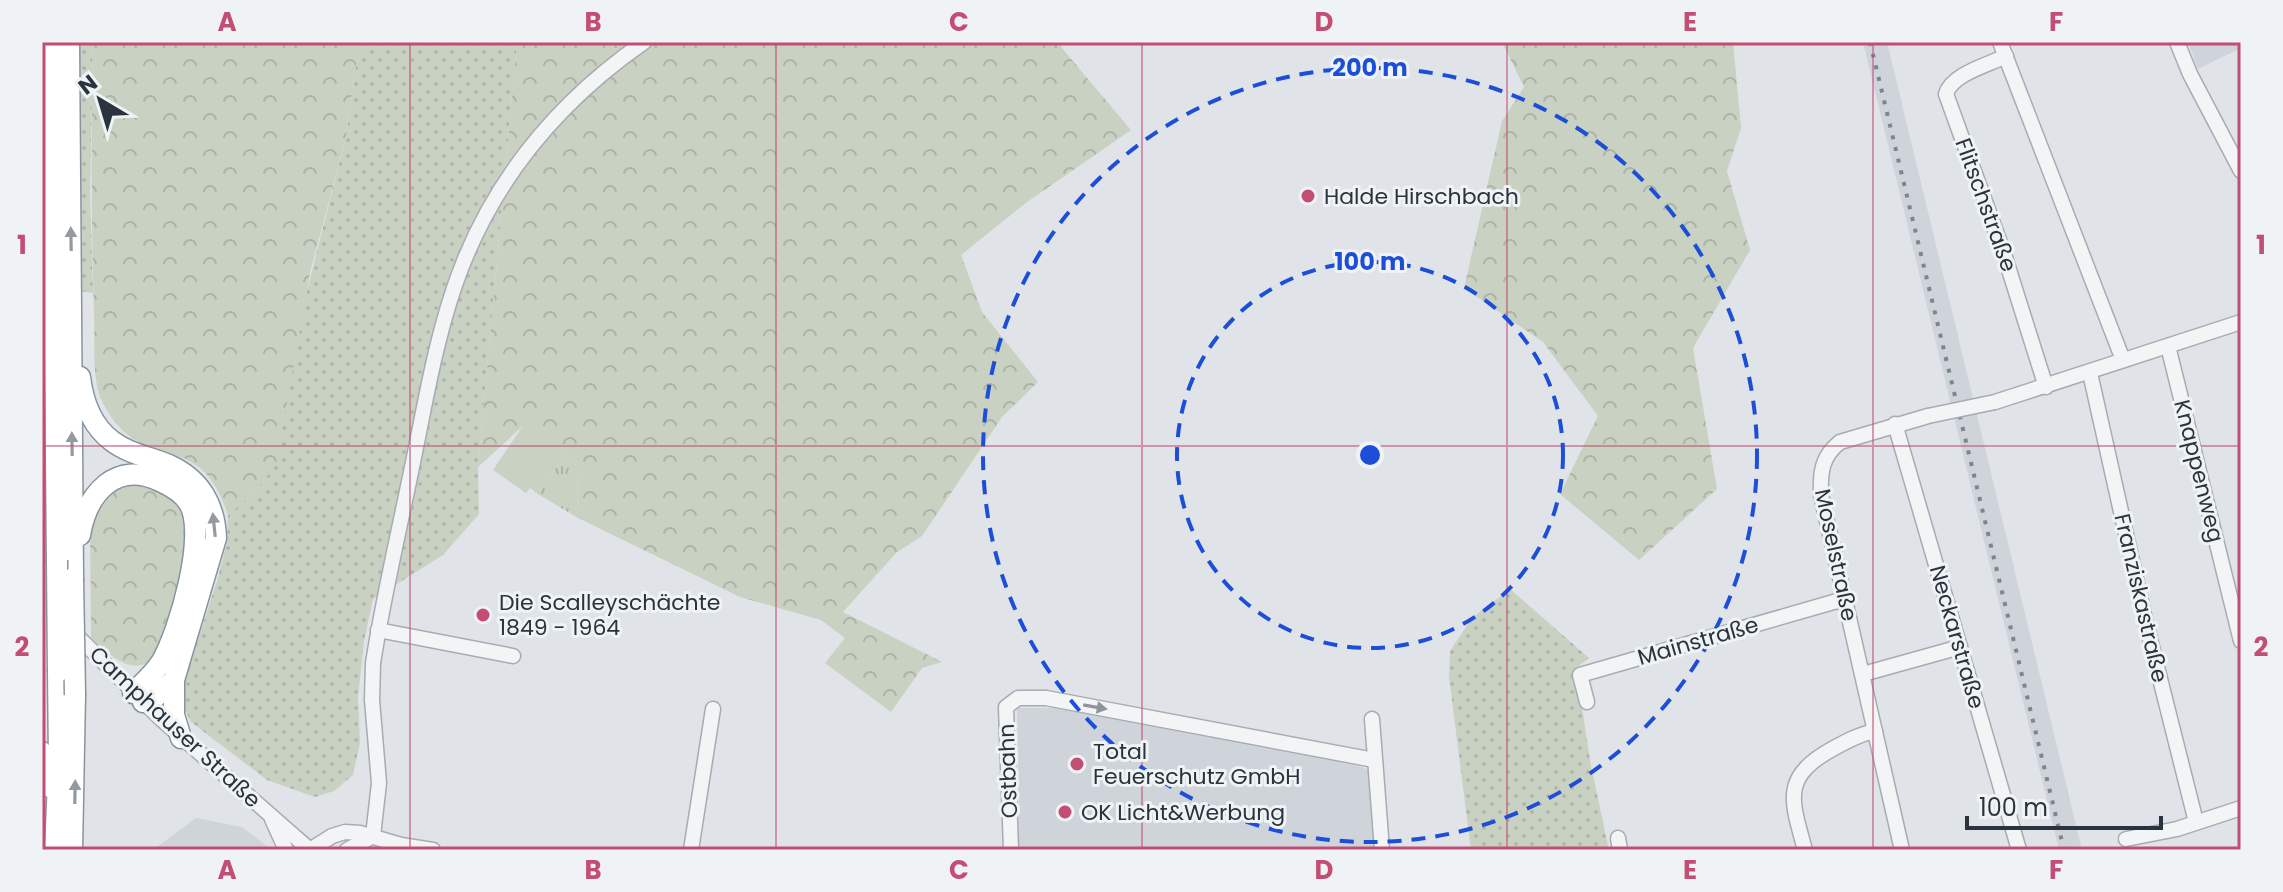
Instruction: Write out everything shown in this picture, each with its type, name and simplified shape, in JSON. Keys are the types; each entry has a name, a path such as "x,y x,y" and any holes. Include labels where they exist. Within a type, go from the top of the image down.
{"highway":[{"path":"52,42 59,760 55,850"},
{"path":"69,42 75,695 72,850"},
{"path":"72,317 81,392 100,429 123,448 169,465 193,480 204,491 216,520 216,538 174,680 174,715 181,738"},
{"path":"73,578 86,511 102,488 112,480 134,474 146,475 171,486 190,504 197,534 190,577 168,649 138,698"},
{"path":"42,649 56,552"},
{"path":"138,698 164,691 174,680"},
{"path":"42,752 47,767 55,850"}],"street":[{"path":"373,836 379,783 372,685 378,630 434,363 454,287 468,253 517,162 568,104 644,42"},
{"path":"2177,42 2190,74 2241,169"},
{"name":"Flitschstraße","path":"2046,387 2004,254 1946,94 1950,85 2003,49 2123,360"},
{"path":"1895,424 1995,402 2046,387 2241,322"},
{"name":"Knappenweg","path":"2168,346 2241,641"},
{"name":"Franziskastraße","path":"2090,373 2145,619 2196,822"},
{"name":"Moselstraße","path":"1895,424 1840,442 1831,450 1822,464 1821,495 1902,850"},
{"name":"Neckarstraße","path":"1895,424 2019,850"},
{"name":"Mainstraße","path":"1587,702 1580,675 1844,599"},
{"name":"Camphauser Straße","path":"42,600 138,698 310,850"},
{"path":"378,630 513,656"},
{"path":"1863,674 1960,647"},
{"name":"Ostbahn","path":"1011,850 1006,707 1018,698 1046,698 1374,760"},
{"path":"691,850 713,709"},
{"path":"1372,719 1382,850"},
{"path":"1805,850 1797,821 1794,793 1797,777 1822,755 1861,734 1875,731"},
{"path":"2126,839 2177,829 2241,808"},
{"path":"270,815 286,850"},
{"path":"310,850 345,832 433,850"},
{"path":"347,850 373,836"}],"shaded area":[{"path":"1863,42 1887,42 2082,850 2059,850"},
{"path":"2188,42 2241,42 2241,48 2198,69"},
{"path":"1017,708 1055,708 1358,766 1381,774 1386,850 1019,850"},
{"path":"196,818 242,827 272,850 153,850"}],"green space":[{"path":"42,42 93,42 90,194 93,293 42,285"},
{"path":"93,42 359,42 346,137 310,273 276,465 256,491 228,515 217,489 204,471 174,454 142,444 127,434 112,418 100,397 94,355"},
{"path":"359,42 517,42 478,467 479,514 443,555 373,599 364,641 358,697 360,743 353,775 334,791 315,797 267,780 191,722 179,698 217,581 227,542 228,515 256,491 346,137"},
{"path":"517,42 1062,42 1061,47 1131,130 1027,202 961,255 982,312 1038,382 1002,417 922,536 896,553 843,612 942,662 922,668 891,712 825,663 845,638 821,620 740,597 578,518 577,467 566,453 524,425 478,467"},
{"path":"1502,42 1733,42 1741,128 1727,171 1750,250 1693,348 1717,489 1639,560 1560,494 1598,416 1543,342 1464,288 1502,121 1524,87"},
{"path":"524,424 566,453 538,494 530,488 526,493 493,470"},
{"path":"566,453 577,467 578,518 538,494"},
{"path":"127,484 150,488 174,498 184,508 188,521 184,560 153,660 135,666 112,656 91,638 90,523 110,492"},
{"path":"1510,589 1589,658 1576,668 1591,766 1609,850 1471,850 1449,677 1450,651 1472,618"}],"railway":[{"path":"1870,42 2064,850"}],"place":[{"name":"Halde Hirschbach","path":"1308,196"},
{"name":"Die Scalleyschächte 1849 - 1964","path":"483,615"},
{"name":"Total Feuerschutz GmbH","path":"1077,764"},
{"name":"OK Licht&Werbung","path":"1065,812"}]}
